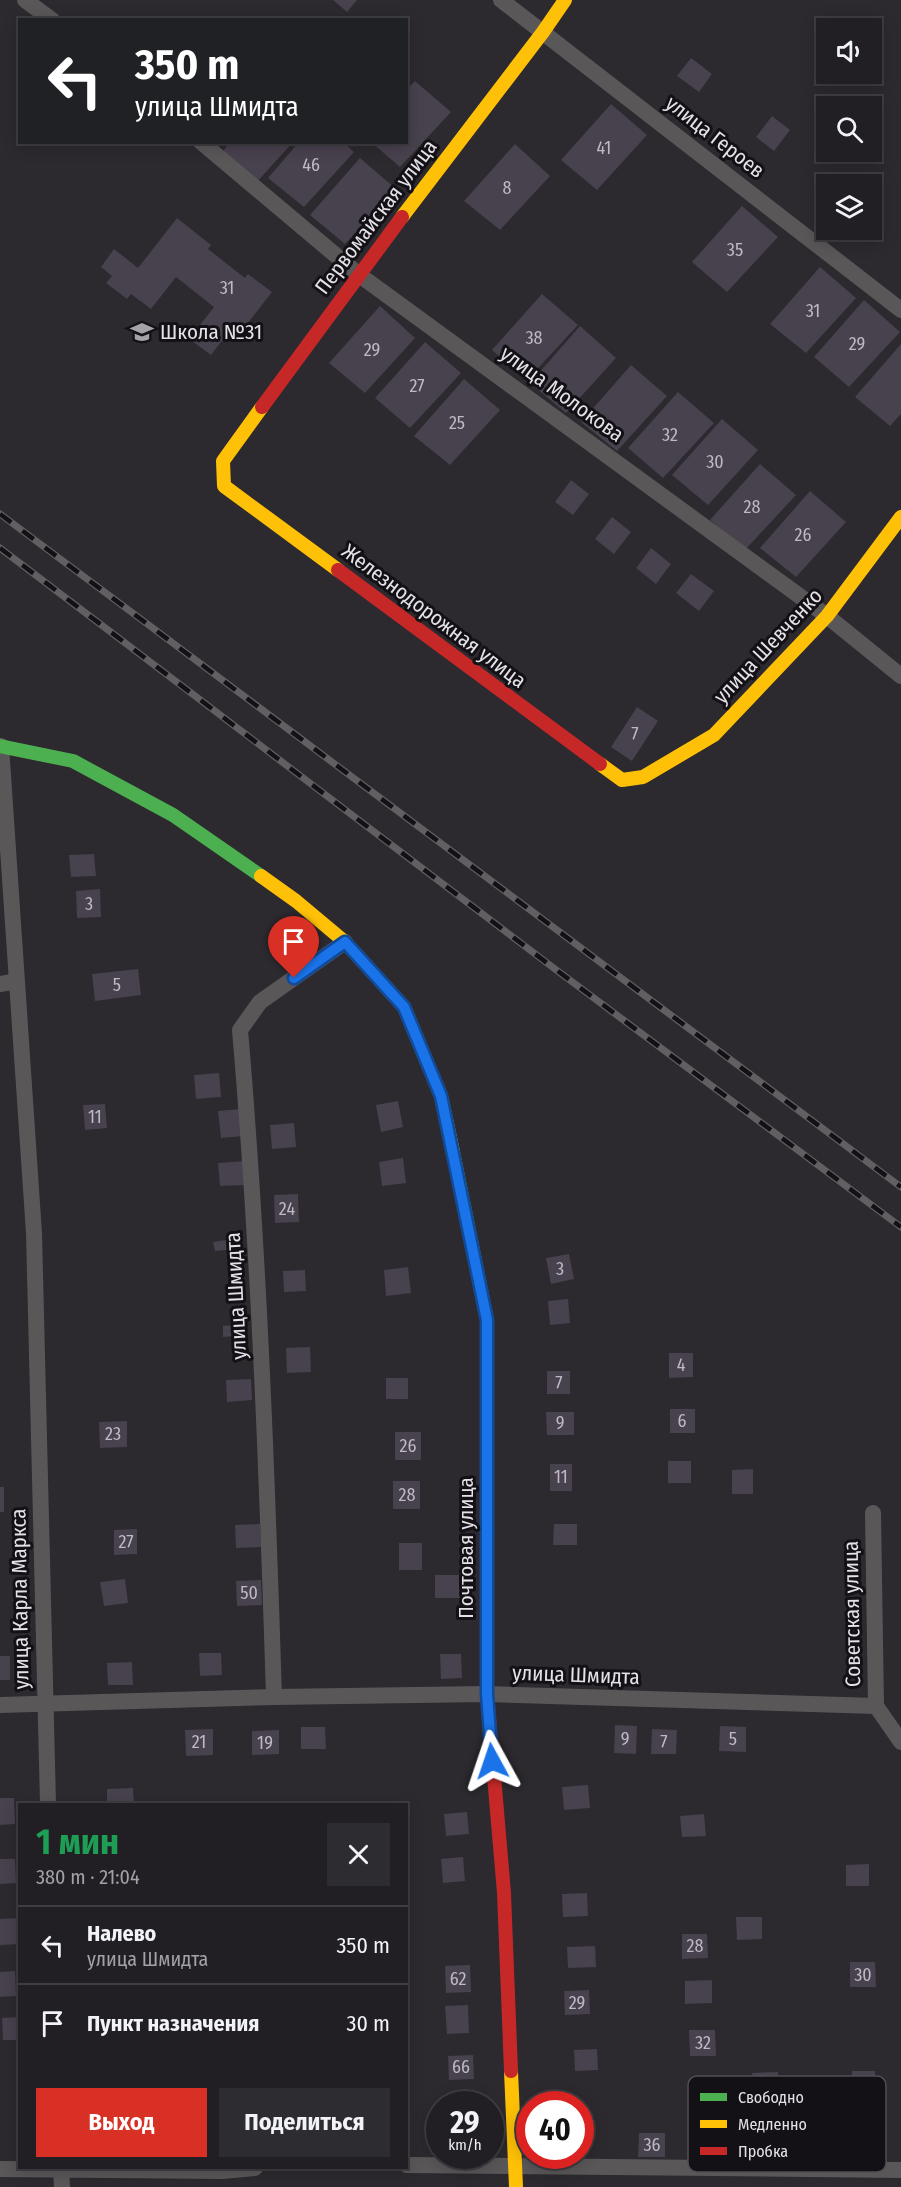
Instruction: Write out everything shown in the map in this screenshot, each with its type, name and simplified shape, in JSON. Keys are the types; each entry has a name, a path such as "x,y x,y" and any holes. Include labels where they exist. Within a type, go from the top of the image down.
{"street":[{"path":"25,0 49,18"},
{"name":"улица Героев","path":"501,0 901,310"},
{"name":"Первомайская улица","path":"223,461 358,274 565,0"},
{"name":"улица Молокова","path":"203,144 358,274 827,616 901,676"},
{"name":"Железнодорожная улица","path":"223,461 225,486 242,499 622,780 643,777"},
{"name":"улица Шевченко","path":"643,777 714,735 827,616 901,517"},
{"name":"Почтовая улица","path":"0,746 73,760 172,815 296,901 345,942 404,1007 441,1096 487,1320 487,1694 504,1893 516,2167"},
{"name":"улица Карла Маркса","path":"0,746 34,1233 48,1803"},
{"name":"улица Шмидта","path":"274,1697 267,1469 253,1187 240,1030 260,1002 345,942"},
{"path":"0,984 17,981"},
{"name":"Советская улица","path":"873,1513 876,1706 901,1742"},
{"name":"улица Шмидта","path":"0,1705 274,1697 487,1694 876,1706"},
{"path":"408,2165 516,2167"},
{"path":"594,2168 688,2168"},
{"path":"0,2169 18,2169"},
{"path":"62,2169 62,2187"},
{"path":"115,2169 222,2171 244,2169"},
{"name":"Почтовая улица","path":"516,2169 516,2187"},
{"path":"886,2170 901,2170"}],"building":[{"path":"333,0 357,0 347,12"},
{"path":"691,58 712,74 699,92 677,76"},
{"path":"415,81 451,112 400,167 373,144 408,144 408,88"},
{"path":"611,104 647,135 597,190 561,160"},
{"path":"772,116 790,130 774,151 756,137"},
{"path":"228,144 291,144 256,183 221,154"},
{"path":"297,144 345,144 354,152 304,207 268,178"},
{"path":"515,144 550,176 500,230 464,201"},
{"path":"360,158 396,189 345,244 310,215"},
{"path":"742,206 778,237 727,292 692,262"},
{"path":"177,218 211,245 208,249 245,278 248,274 272,292 244,328 236,322 211,355 189,339 214,307 176,277 151,309 131,294 127,299 106,283 112,276 101,267 114,249 138,268"},
{"path":"820,267 856,298 806,353 770,324"},
{"path":"542,294 578,325 527,380 492,350"},
{"path":"864,300 900,332 849,387 814,357"},
{"path":"380,306 415,338 365,393 329,363"},
{"path":"580,326 616,358 566,413 530,383"},
{"path":"425,342 461,373 410,428 375,398"},
{"path":"901,344 901,414 890,426 855,397"},
{"path":"631,365 667,396 617,451 581,422"},
{"path":"464,379 500,410 450,465 414,436"},
{"path":"678,392 714,423 663,478 628,448"},
{"path":"722,419 758,450 708,505 672,475"},
{"path":"760,464 796,495 745,550 710,520"},
{"path":"571,480 589,494 573,515 555,502"},
{"path":"810,491 846,522 796,577 760,548"},
{"path":"612,517 631,532 614,554 595,539"},
{"path":"651,548 671,564 656,584 636,568"},
{"path":"691,574 714,591 699,611 676,593"},
{"path":"637,707 658,721 632,761 611,747"},
{"path":"94,854 96,876 71,877 69,855"},
{"path":"100,889 101,917 77,918 76,891"},
{"path":"138,969 141,995 95,1001 92,974"},
{"path":"219,1073 221,1097 196,1099 194,1075"},
{"path":"398,1101 403,1127 381,1132 376,1105"},
{"path":"105,1104 107,1128 85,1130 83,1105"},
{"path":"240,1109 243,1136 221,1138 218,1111"},
{"path":"294,1123 296,1147 272,1149 270,1125"},
{"path":"403,1158 406,1183 382,1186 379,1162"},
{"path":"246,1161 247,1185 220,1186 218,1163"},
{"path":"298,1194 299,1222 275,1223 274,1195"},
{"path":"226,1240 227,1250 215,1251 213,1242"},
{"path":"569,1254 574,1279 551,1284 546,1258"},
{"path":"408,1267 411,1293 386,1296 384,1270"},
{"path":"305,1270 306,1291 284,1292 283,1271"},
{"path":"568,1299 570,1323 550,1325 548,1301"},
{"path":"235,1325 236,1336 223,1337 223,1326"},
{"path":"310,1347 311,1372 287,1373 286,1348"},
{"path":"669,1353 693,1353 693,1377 669,1378"},
{"path":"547,1371 570,1371 570,1394 547,1394"},
{"path":"386,1378 408,1378 408,1399 386,1399"},
{"path":"251,1379 252,1400 227,1402 226,1380"},
{"path":"670,1409 695,1409 695,1433 670,1433"},
{"path":"546,1412 574,1412 574,1435 547,1435"},
{"path":"127,1421 127,1447 100,1448 99,1422"},
{"path":"395,1432 421,1432 421,1460 395,1460"},
{"path":"668,1461 691,1461 691,1483 668,1483"},
{"path":"550,1464 572,1464 572,1491 550,1491"},
{"path":"753,1469 753,1494 732,1494 732,1470"},
{"path":"393,1481 420,1481 420,1509 393,1509"},
{"path":"0,1487 4,1487 4,1512 0,1512"},
{"path":"260,1524 261,1547 236,1548 235,1525"},
{"path":"554,1524 577,1524 577,1545 553,1545"},
{"path":"137,1529 137,1554 114,1555 114,1530"},
{"path":"399,1543 422,1543 422,1570 399,1570"},
{"path":"435,1575 463,1575 463,1598 435,1598"},
{"path":"125,1579 128,1603 104,1606 100,1582"},
{"path":"261,1580 262,1605 237,1606 236,1581"},
{"path":"199,1653 221,1653 222,1675 200,1676"},
{"path":"440,1654 461,1654 462,1678 441,1679"},
{"path":"0,1656 10,1656 10,1680 0,1680"},
{"path":"132,1662 133,1685 108,1685 107,1663"},
{"path":"615,1725 637,1726 636,1754 614,1753"},
{"path":"720,1726 746,1727 746,1752 719,1751"},
{"path":"301,1727 325,1727 326,1749 301,1749"},
{"path":"213,1729 213,1755 186,1756 185,1730"},
{"path":"652,1729 677,1730 676,1754 651,1754"},
{"path":"279,1730 279,1754 252,1755 252,1731"},
{"path":"588,1785 590,1808 564,1810 562,1787"},
{"path":"133,1788 134,1803 107,1803 107,1789"},
{"path":"0,1798 14,1798 15,1824 0,1825"},
{"path":"467,1812 469,1834 446,1836 444,1814"},
{"path":"704,1814 706,1836 682,1837 680,1816"},
{"path":"463,1857 465,1881 443,1883 441,1859"},
{"path":"0,1859 15,1859 16,1883 0,1884"},
{"path":"869,1864 869,1886 846,1886 846,1865"},
{"path":"587,1893 588,1916 563,1917 562,1894"},
{"path":"736,1917 762,1917 762,1939 737,1940"},
{"path":"18,1918 18,1944 0,1945 0,1919"},
{"path":"682,1934 707,1934 708,1958 682,1959"},
{"path":"595,1946 596,1967 568,1968 567,1947"},
{"path":"850,1962 875,1962 876,1987 850,1987"},
{"path":"470,1965 471,1992 446,1993 445,1966"},
{"path":"15,1971 16,1996 0,1997 0,1972"},
{"path":"712,1980 712,2003 685,2004 685,1981"},
{"path":"589,1990 590,2014 565,2015 564,1991"},
{"path":"468,2005 469,2033 447,2034 445,2006"},
{"path":"18,2017 18,2040 3,2040 2,2018"},
{"path":"689,2030 715,2030 716,2056 690,2056"},
{"path":"597,2049 598,2070 575,2071 574,2050"},
{"path":"473,2055 474,2079 449,2080 448,2056"},
{"path":"852,2071 875,2071 875,2076 852,2076"},
{"path":"778,2072 778,2076 752,2076 752,2073"},
{"path":"639,2133 665,2133 665,2157 638,2157"}],"railway":[{"path":"0,514 901,1187"},
{"path":"0,548 555,969 901,1227"}],"traffic: fast":[{"path":"0,746 73,761 173,815 261,876"},
{"path":"453,1152 487,1320 487,1666"}],"traffic: slow":[{"path":"402,217 565,0"},
{"path":"262,407 223,461 224,486 338,570"},
{"path":"600,764 622,780 643,777 714,735 827,616 901,517"},
{"path":"261,876 296,901 345,942 404,1007 441,1096 453,1152"},
{"path":"511,2071 516,2187"}],"traffic: jam":[{"path":"262,407 402,217"},
{"path":"338,570 600,764"},
{"path":"487,1666 487,1694 504,1893 511,2071"}],"place":[{"name":"Школа №31","path":"142,332"}],"route":[{"path":"294,978 345,942 404,1007 441,1096 487,1320 487,1694 492,1761"}]}
